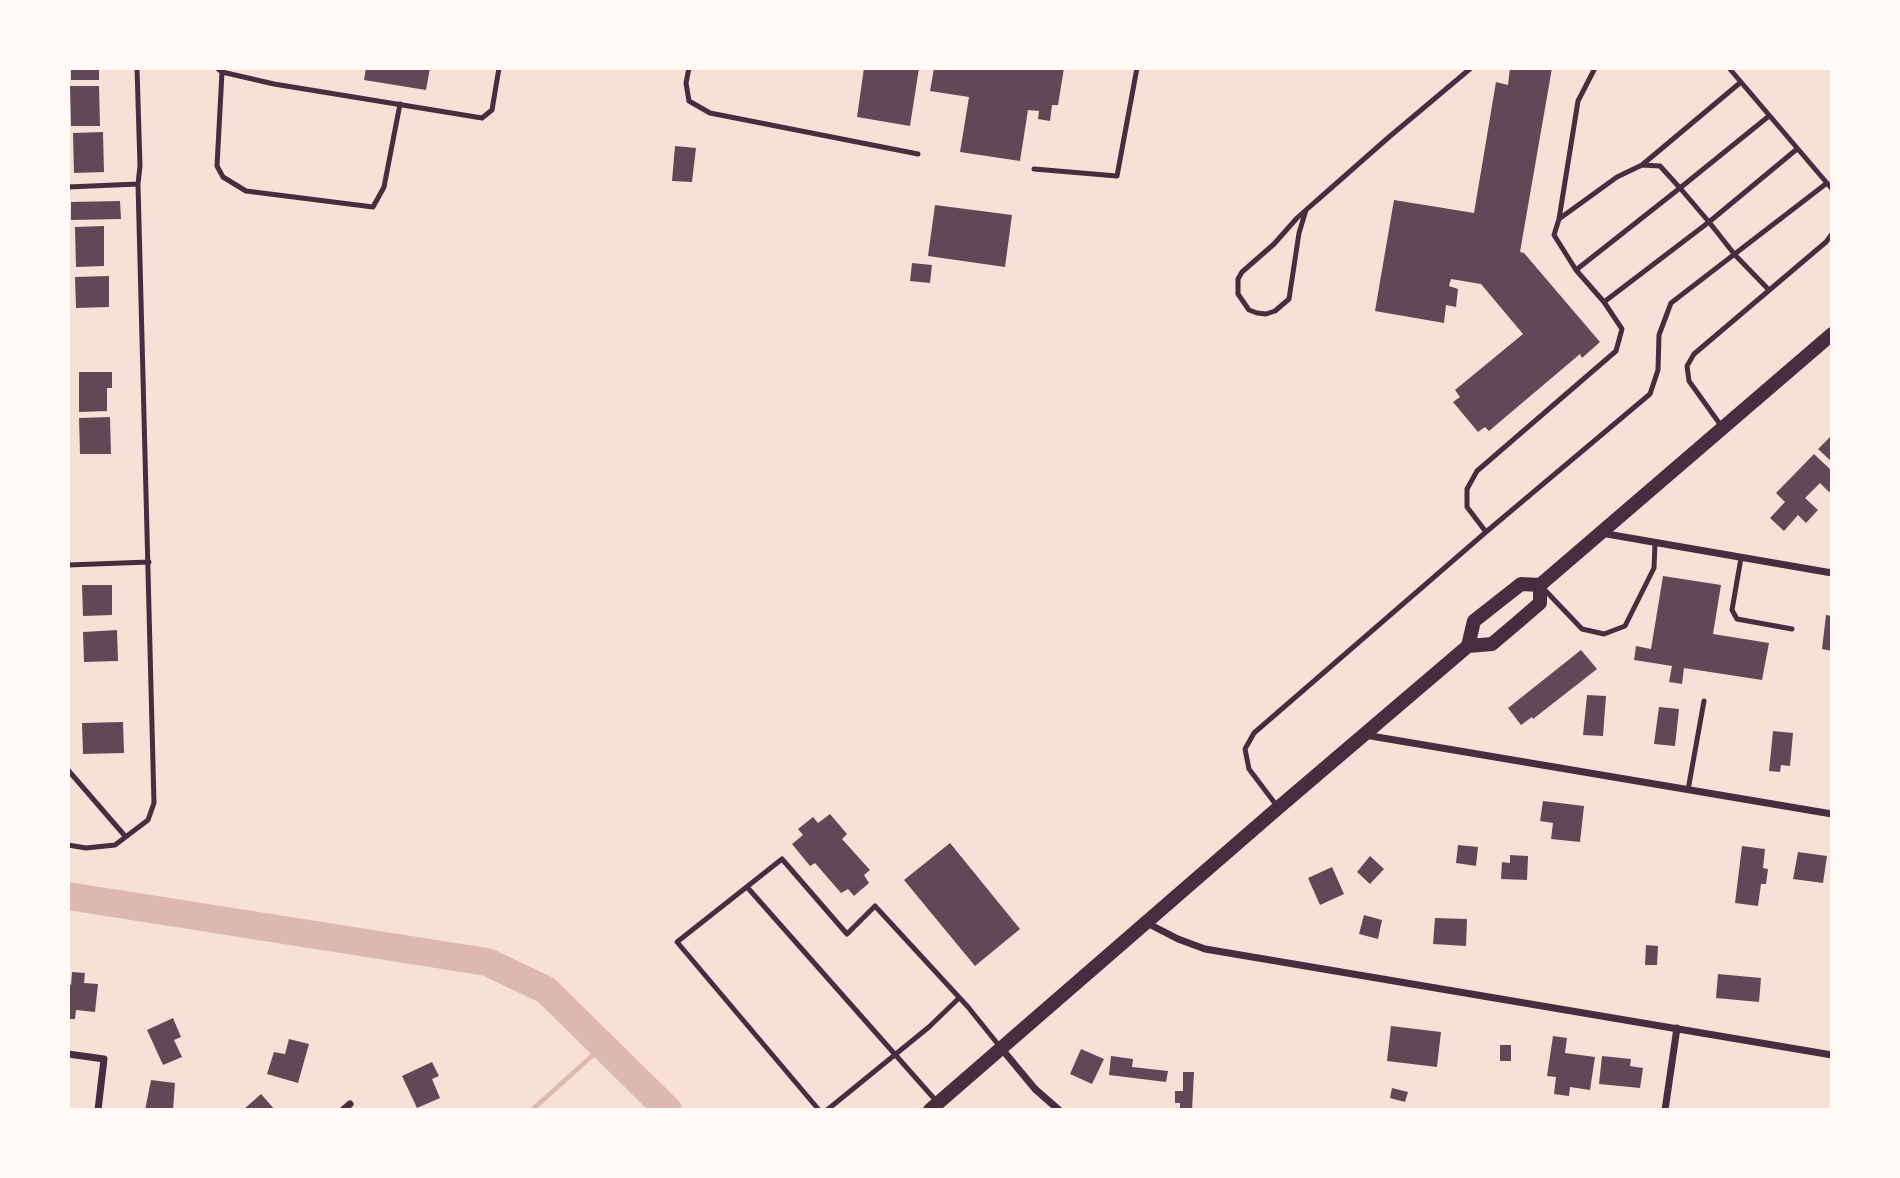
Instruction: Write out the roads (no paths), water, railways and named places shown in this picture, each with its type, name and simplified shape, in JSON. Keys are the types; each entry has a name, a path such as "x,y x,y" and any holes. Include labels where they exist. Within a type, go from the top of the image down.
{"main road":[{"path":"934,1106 1468,646 1474,621 1521,584 1540,585 1832,334"},
{"path":"1468,646 1492,644 1540,603 1540,585"}],"street":[{"path":"1601,533 1832,573"},
{"path":"1365,735 1832,814"},
{"path":"1146,923 1205,949 1832,1055"},
{"path":"1665,1110 1677,1028"},
{"path":"1000,1048 1035,1089 1059,1110"},
{"path":"68,1054 104,1059 99,1110"},
{"path":"343,1110 350,1104"}],"lane":[{"path":"68,845 86,848 115,845 148,820 154,803 137,68"},
{"path":"400,104 384,187 373,207 246,191 223,177 217,166 220,70 274,83 400,104 482,118 492,110 499,68"},
{"path":"689,68 686,83 689,101 710,113 918,154"},
{"path":"1034,169 1117,176 1138,68"},
{"path":"1306,210 1299,233 1289,299 1275,312 1266,314 1249,310 1238,295 1238,279 1242,272 1274,244 1306,210 1471,68"},
{"path":"1486,531 1467,507 1467,489 1477,471 1616,351 1622,329 1604,302 1576,270 1554,234 1559,219 1578,101 1595,68"},
{"path":"1729,68 1832,189"},
{"path":"1559,219 1617,177 1642,165 1741,82"},
{"path":"1576,270 1769,116"},
{"path":"1604,302 1709,222 1797,149"},
{"path":"1642,165 1660,166 1735,255 1769,290"},
{"path":"1278,808 1249,769 1245,749 1254,733 1486,531 1650,394 1658,370 1659,335 1671,303 1827,183"},
{"path":"68,187 138,184"},
{"path":"1722,427 1689,381 1687,366 1694,354 1832,234"},
{"path":"1540,585 1582,629 1604,634 1625,626 1654,568 1655,542"},
{"path":"1741,558 1732,610 1737,619 1792,629"},
{"path":"68,565 149,562"},
{"path":"1688,790 1704,701"},
{"path":"68,770 125,836"},
{"path":"819,1110 677,942 782,859 847,934 875,906 960,998 1000,1048"},
{"path":"747,887 895,1054 934,1106"},
{"path":"827,1110 960,998"}],"waterway":[{"path":"68,896 487,962 546,990 668,1110"},
{"path":"532,1110 603,1046"}]}
